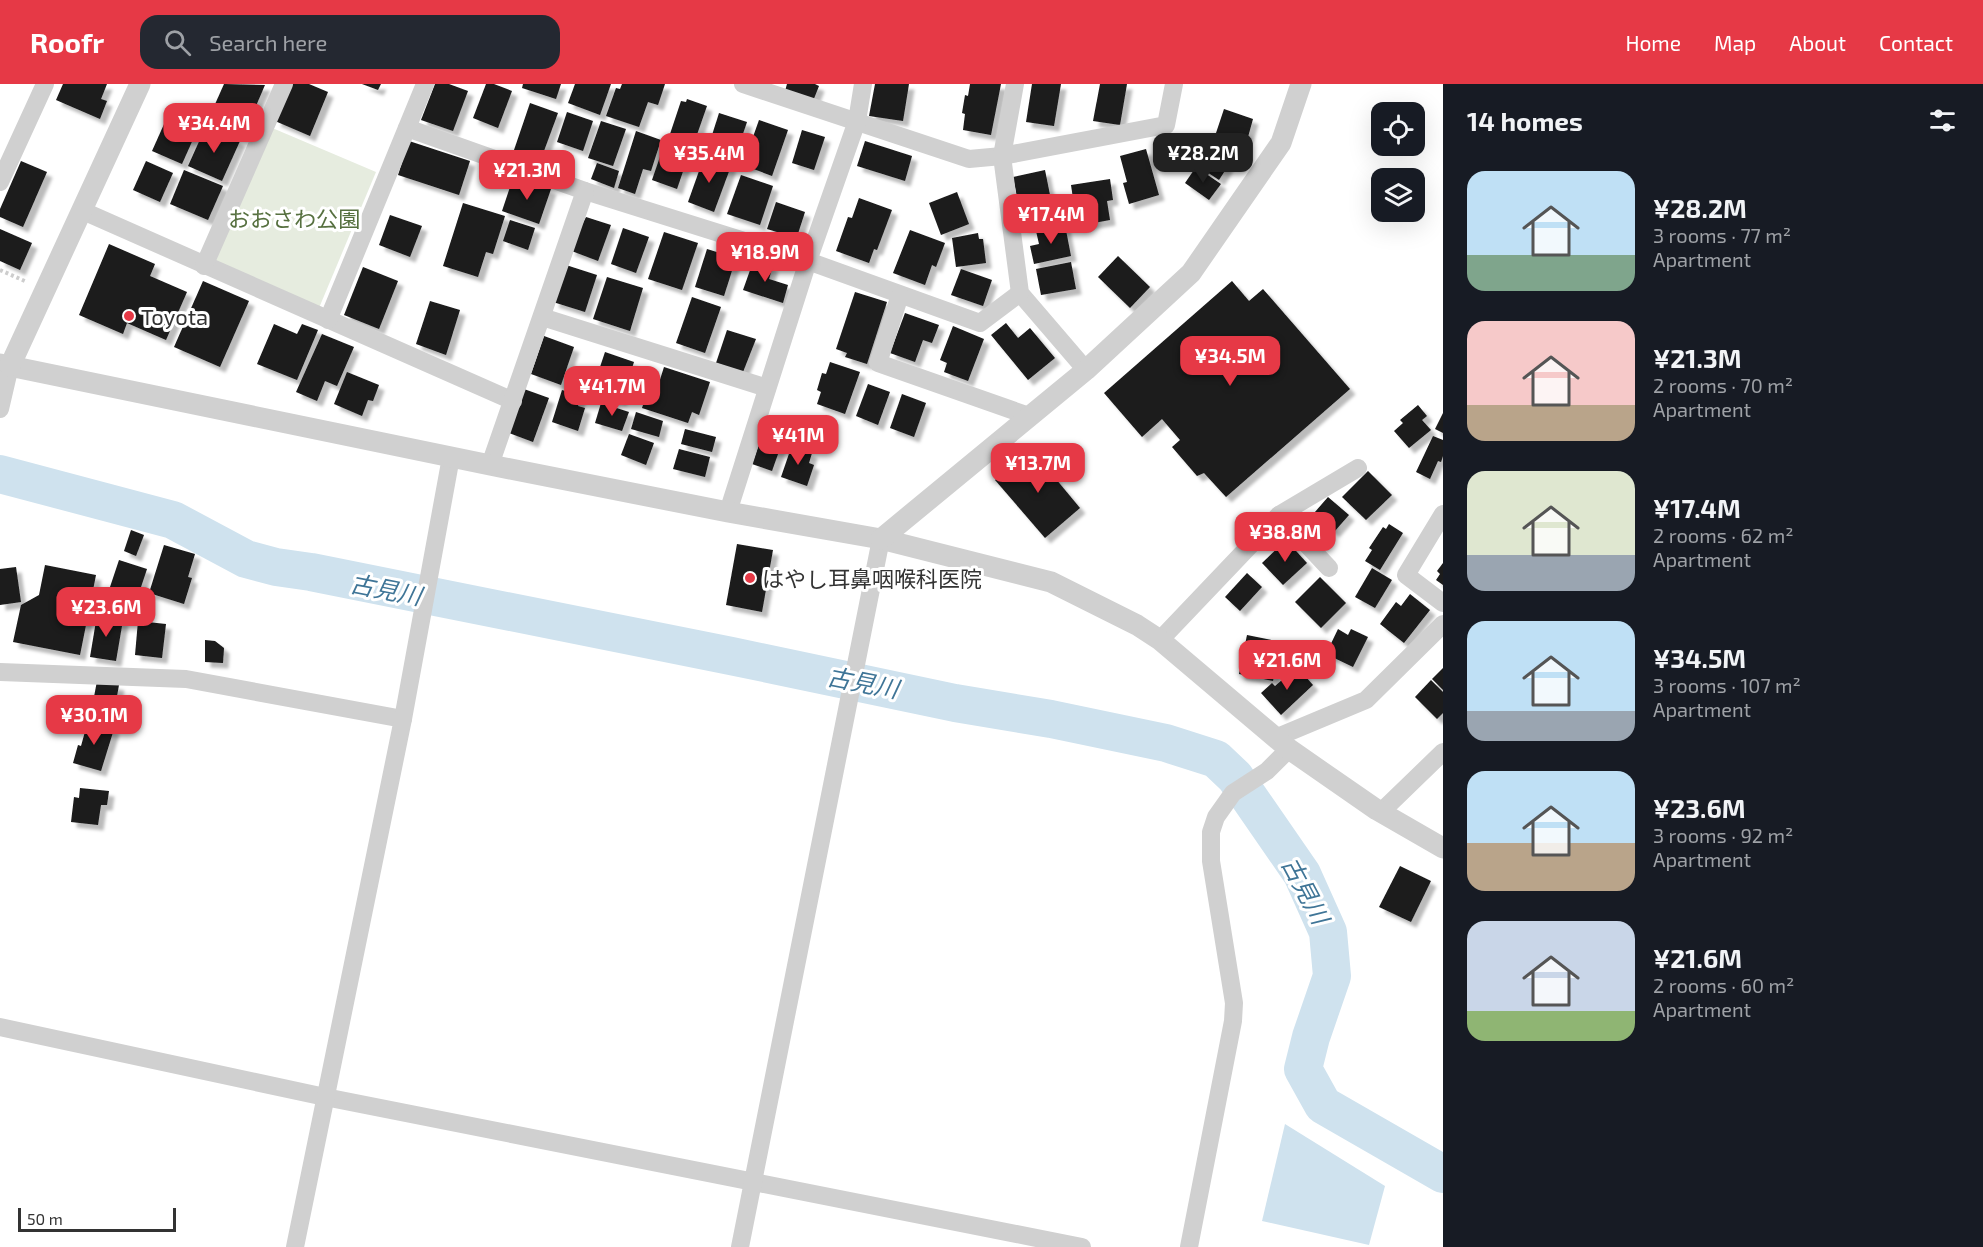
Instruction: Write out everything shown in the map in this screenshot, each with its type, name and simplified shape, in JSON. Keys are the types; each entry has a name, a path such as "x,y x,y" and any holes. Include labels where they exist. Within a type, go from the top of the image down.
{"street":[{"path":"0,182 45,84"},
{"path":"204,266 284,84"},
{"path":"328,320 425,84"},
{"path":"743,84 969,159 1002,156 1166,125 1174,84"},
{"path":"729,512 766,388 857,121 863,84"},
{"path":"1015,84 1002,156 1020,293 1086,370"},
{"path":"740,1247 881,539 1086,370 1191,273 1281,143 1300,84"},
{"path":"0,409 5,365 45,290 137,85"},
{"path":"407,128 585,191 808,261 980,322 1020,293"},
{"path":"490,465 585,191"},
{"path":"82,211 513,401"},
{"path":"900,295 878,363 1029,416"},
{"path":"542,317 766,388"},
{"path":"5,365 490,465 881,539 1052,582 1137,625 1160,640 1282,743 1381,812 1443,848"},
{"path":"295,1247 403,719 451,457"},
{"path":"1160,640 1279,514 1358,468"},
{"path":"1279,514 1329,568"},
{"path":"1443,514 1406,575 1443,603"},
{"path":"1188,1247 1233,1022 1234,1003 1210,847 1211,832 1216,817 1233,793 1256,779 1282,743 1366,700 1443,624"},
{"path":"0,672 186,679 403,719"},
{"path":"1381,812 1443,752"},
{"path":"0,1026 325,1097 1082,1247"}],"path":[{"path":"0,270 45,290"}],"green space":[{"name":"おおさわ公園","path":"270,127 376,172 319,308 212,264"}],"water":[{"path":"1285,1124 1385,1186 1369,1245 1262,1221"}],"building":[{"path":"63,84 107,84 101,99 107,101 100,119 56,100"},
{"path":"224,84 265,85 243,136 208,120"},
{"path":"291,84 309,84 328,92 310,136 275,121"},
{"path":"362,84 381,84 378,90"},
{"path":"435,84 449,84 468,91 453,131 421,120"},
{"path":"486,84 494,84 512,91 498,128 473,118"},
{"path":"523,84 561,84 556,99 522,88"},
{"path":"575,84 611,84 600,115 568,103"},
{"path":"622,84 665,84 658,105 648,102 639,127 606,116 616,88 620,89"},
{"path":"787,84 819,86 813,101 785,91"},
{"path":"875,84 909,84 903,121 869,116"},
{"path":"970,84 1001,84 991,135 963,130 965,114 962,113 965,95 968,96"},
{"path":"1032,84 1061,84 1054,126 1026,122"},
{"path":"1100,84 1127,84 1120,125 1093,121"},
{"path":"687,99 707,106 693,146 669,137 681,101 686,102"},
{"path":"530,103 558,113 541,159 514,150"},
{"path":"1224,109 1253,119 1248,137 1243,135 1235,156 1211,148"},
{"path":"567,112 593,121 583,151 557,142"},
{"path":"169,113 199,126 182,164 152,151"},
{"path":"719,113 747,122 734,160 707,151"},
{"path":"759,120 788,130 772,176 743,165"},
{"path":"601,121 626,129 613,166 588,158"},
{"path":"206,126 240,141 222,181 188,166"},
{"path":"802,130 825,137 814,170 792,163"},
{"path":"636,131 661,140 651,171 643,169 635,194 618,188"},
{"path":"1171,140 1174,157 1157,159 1154,143"},
{"path":"409,141 470,161 459,195 398,175"},
{"path":"865,141 912,156 905,181 857,166"},
{"path":"665,142 690,151 677,189 652,180"},
{"path":"1146,149 1159,195 1129,204 1123,183 1127,182 1120,156"},
{"path":"1207,153 1228,166 1219,180 1198,166"},
{"path":"704,157 731,166 714,212 688,202"},
{"path":"21,161 47,172 23,227 0,217 0,209"},
{"path":"146,161 173,173 160,202 133,190"},
{"path":"597,163 619,171 614,188 591,179"},
{"path":"1196,167 1221,184 1209,200 1185,183"},
{"path":"184,170 223,186 208,220 170,204"},
{"path":"1045,170 1055,220 1023,227 1013,177"},
{"path":"741,175 773,186 760,225 727,214"},
{"path":"1110,179 1113,200 1107,201 1110,220 1077,226 1071,185"},
{"path":"520,180 551,189 539,224 502,211 512,181 519,184"},
{"path":"957,192 969,224 941,235 929,203"},
{"path":"859,198 892,210 877,250 874,249 869,263 836,251 848,217 852,218"},
{"path":"776,202 805,212 795,243 776,237 777,232 767,229"},
{"path":"463,203 505,216 493,254 486,252 478,277 443,266"},
{"path":"390,215 422,226 410,257 379,245"},
{"path":"586,217 611,225 598,261 569,250"},
{"path":"510,220 535,228 528,250 503,241"},
{"path":"1065,225 1071,256 1034,264 1030,246 1039,244 1036,231"},
{"path":"623,228 649,237 636,273 611,264"},
{"path":"0,229 32,243 20,270 0,261"},
{"path":"910,230 945,243 936,267 932,265 925,285 893,273"},
{"path":"664,232 698,243 682,290 648,279"},
{"path":"978,233 979,239 983,239 986,263 956,267 952,238"},
{"path":"109,244 155,264 150,276 187,292 166,340 127,323 123,334 79,315"},
{"path":"707,249 736,258 724,296 695,287"},
{"path":"1118,256 1150,287 1130,308 1098,277"},
{"path":"754,259 773,266 769,279 788,285 783,303 743,290"},
{"path":"1071,262 1076,289 1041,295 1036,269"},
{"path":"566,265 597,275 585,312 553,302"},
{"path":"363,267 398,281 379,329 344,315"},
{"path":"961,269 992,280 983,306 951,295"},
{"path":"607,277 643,288 630,331 593,319"},
{"path":"203,281 249,301 220,367 174,347"},
{"path":"1232,281 1249,301 1263,289 1350,389 1226,497 1204,473 1197,476 1172,447 1180,440 1162,419 1142,437 1104,393"},
{"path":"855,292 887,302 867,364 845,357 847,353 836,349"},
{"path":"692,297 721,307 705,353 676,343"},
{"path":"430,301 460,310 446,355 416,344"},
{"path":"905,313 939,325 932,343 923,340 915,362 890,353"},
{"path":"1006,323 1018,338 1030,328 1055,358 1028,380 991,335"},
{"path":"274,324 297,334 302,324 318,330 297,380 257,364"},
{"path":"953,326 984,339 968,381 944,372 947,363 940,360"},
{"path":"727,330 756,339 743,372 716,363"},
{"path":"322,334 354,347 337,386 325,381 317,401 296,392"},
{"path":"544,336 574,347 561,385 531,374"},
{"path":"605,352 634,362 621,401 592,391"},
{"path":"830,362 860,372 845,414 817,404 821,392 817,390 822,373 826,374"},
{"path":"664,367 710,382 699,415 692,412 688,423 642,408 649,387 657,389"},
{"path":"347,372 379,385 373,401 368,400 362,416 334,404"},
{"path":"868,384 890,392 878,425 856,416"},
{"path":"524,389 549,398 533,442 509,433"},
{"path":"562,390 581,396 578,406 585,408 578,431 552,422"},
{"path":"902,394 926,403 914,437 890,428"},
{"path":"601,403 629,412 622,431 595,423"},
{"path":"1418,405 1427,416 1422,420 1431,430 1409,448 1394,431 1403,423 1400,420"},
{"path":"636,412 663,421 659,437 631,429"},
{"path":"1443,413 1443,433 1435,429"},
{"path":"685,429 716,437 712,452 681,444"},
{"path":"763,433 783,440 772,471 752,464"},
{"path":"629,434 654,443 646,465 621,455"},
{"path":"1433,436 1443,440 1443,456 1441,462 1438,461 1430,479 1416,472"},
{"path":"792,445 812,453 809,463 814,465 807,486 781,477"},
{"path":"679,449 710,457 705,477 673,469"},
{"path":"1031,449 1080,508 1045,538 995,480"},
{"path":"1368,471 1392,495 1366,520 1342,497"},
{"path":"1328,497 1349,515 1334,532 1325,524 1320,530 1308,520"},
{"path":"1389,524 1403,533 1380,570 1365,561 1372,550 1369,548 1383,527 1386,529"},
{"path":"131,530 144,535 136,556 124,551"},
{"path":"1286,540 1307,563 1283,585 1262,563"},
{"name":"はやし耳鼻咽喉科医院","path":"737,544 773,550 762,612 726,605"},
{"path":"164,545 195,554 188,577 192,578 184,604 149,593"},
{"path":"119,560 147,569 133,611 105,602"},
{"path":"1443,563 1443,585 1436,580 1440,574 1437,571"},
{"path":"45,565 96,575 80,655 13,642 21,605 39,595"},
{"path":"16,567 21,602 0,605 0,569"},
{"path":"1372,568 1392,580 1375,608 1355,597"},
{"path":"1247,573 1262,587 1240,611 1225,597"},
{"path":"1320,577 1346,603 1321,628 1295,602"},
{"path":"1410,594 1430,610 1404,643 1380,624 1396,602 1401,606"},
{"path":"97,615 123,620 116,661 90,657"},
{"path":"138,621 166,624 162,658 135,655"},
{"path":"1338,629 1348,635 1351,629 1368,637 1353,667 1326,654"},
{"path":"1247,635 1281,642 1273,681 1239,674"},
{"path":"205,640 215,641 224,648 223,663 205,662"},
{"path":"1297,667 1313,685 1281,715 1261,693 1272,683 1275,686"},
{"path":"1443,668 1443,690 1432,679"},
{"path":"1431,680 1443,692 1443,713 1437,719 1415,697"},
{"path":"97,681 119,685 115,707 123,709 120,724 90,718"},
{"path":"88,721 114,729 101,771 73,763 78,745 81,746"},
{"path":"80,788 109,791 107,805 101,805 98,825 71,822 74,797 79,798"},
{"path":"1400,866 1431,881 1411,922 1379,907"}],"waterway":[{"name":"古見川","path":"0,474 173,520 246,559 276,567 311,572 731,656 955,703 1051,719 1166,743 1216,759 1235,777 1302,874 1328,932 1332,976 1311,1037 1303,1069 1323,1105 1443,1174"}],"place":[{"name":"Toyota","path":"129,316"},
{"name":"はやし耳鼻咽喉科医院","path":"750,578"}]}
